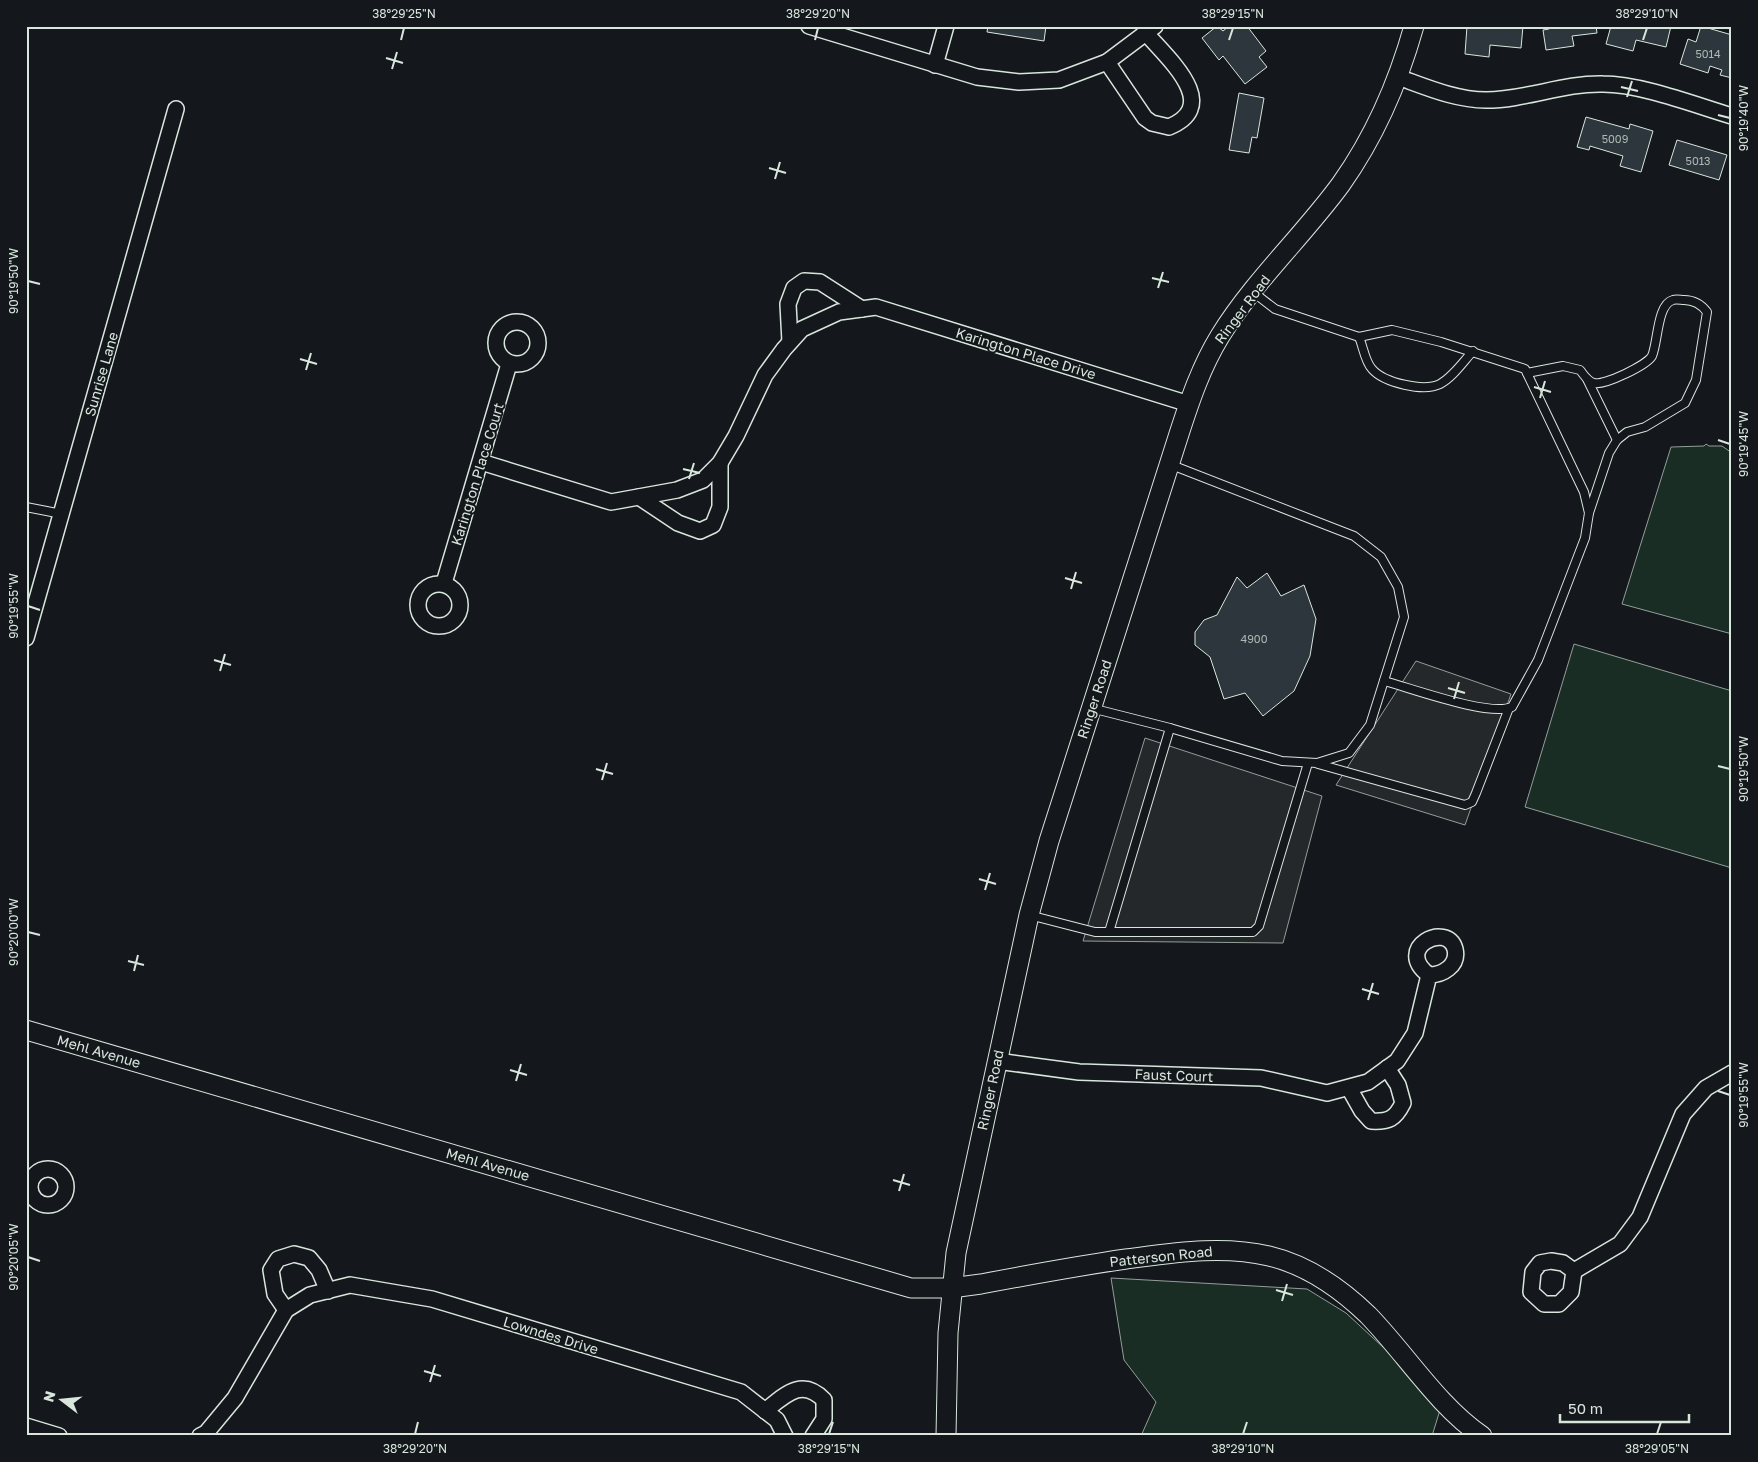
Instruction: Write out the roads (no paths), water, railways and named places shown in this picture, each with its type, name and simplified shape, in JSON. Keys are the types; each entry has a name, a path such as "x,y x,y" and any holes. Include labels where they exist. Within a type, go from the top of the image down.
{"street":[{"path":"809,26 977,77 1019,82 1059,80 1107,62 1150,29 1185,79 1193,97 1186,118 1169,127 1152,123 1146,118 1107,62"},
{"path":"936,65 946,26"},
{"name":"Ringer Road","path":"946,1436 951,1288 956,1253 1029,915 1043,860 1196,382 1220,337 1253,292 1341,184 1370,139 1398,78 1414,26"},
{"path":"1398,78 1457,96 1488,100 1565,86 1604,84 1654,92 1732,116"},
{"name":"Sunrise Lane","path":"26,638 30,608 62,514 176,109"},
{"name":"Karington Place Drive","path":"790,342 788,304 794,288 804,281 820,282 862,309"},
{"name":"Karington Place Drive","path":"480,462 611,502 677,490 703,480 720,463 736,436 765,375 802,329 839,312 876,307 1189,404"},
{"name":"Karington Place Court","path":"444,583 509,364"},
{"path":"638,497 678,523 700,531 713,525 720,507 720,463"},
{"name":"Faust Court","path":"997,1061 1079,1072 1261,1078 1327,1093 1368,1082 1397,1061 1414,1033 1429,974"},
{"name":"Mehl Avenue","path":"26,1030 911,1288 951,1288"},
{"path":"1349,1088 1362,1111 1372,1121 1386,1122 1396,1116 1403,1103 1398,1085 1388,1068"},
{"path":"1574,1270 1620,1244 1640,1217 1653,1191 1663,1158 1683,1114 1706,1088 1732,1073"},
{"name":"Patterson Road","path":"951,1288 1182,1251 1221,1250 1267,1255 1307,1270 1341,1292 1367,1314 1460,1417 1482,1436"},
{"path":"286,1310 275,1294 271,1270 278,1259 294,1254 309,1258 320,1270 328,1291"},
{"name":"Lowndes Drive","path":"204,1435 235,1398 286,1310 310,1295 350,1285 432,1299 741,1392 777,1420 785,1436"},
{"path":"766,1411 788,1392 801,1389 814,1390 824,1400 824,1419 813,1436"},
{"path":"26,1426 59,1436"}],"lane":[{"path":"1253,292 1275,309 1359,337 1392,330 1473,352 1525,370 1584,492 1589,513"},
{"path":"1091,708 1170,728 1282,761 1317,764 1465,805 1472,802 1509,708 1512,706 1538,660 1585,538 1589,513 1609,453 1617,440 1627,432 1645,427 1685,403 1696,380 1707,312 1702,304 1688,300 1672,300 1662,310 1652,356 1646,364 1603,383 1595,384 1587,379"},
{"path":"1359,337 1371,369 1389,380 1412,387 1427,388 1440,384 1473,352"},
{"path":"1527,373 1562,366 1580,370 1587,379 1617,440"},
{"path":"1169,464 1354,536 1381,557 1398,586 1404,617 1370,725 1349,753 1317,764"},
{"path":"26,507 62,514"},
{"path":"1384,681 1478,707 1494,710 1509,708"},
{"path":"1109,932 1170,728"},
{"path":"1029,915 1096,932 1253,932 1259,926 1308,763"}]}
